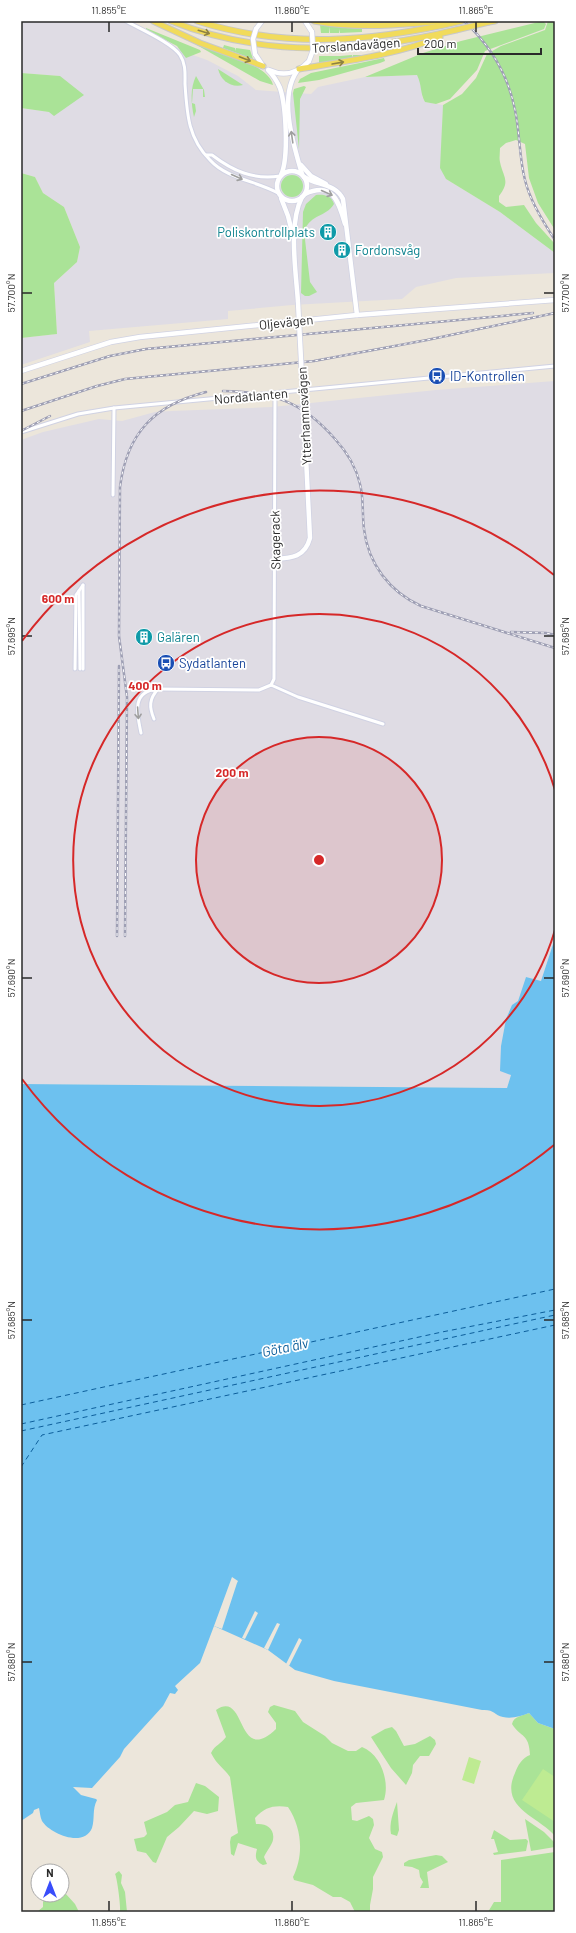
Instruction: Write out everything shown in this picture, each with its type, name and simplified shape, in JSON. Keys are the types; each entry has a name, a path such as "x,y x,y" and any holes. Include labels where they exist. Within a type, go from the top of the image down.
{"main road":[{"path":"153,21 200,43 263,66"},
{"name":"Torslandavägen","path":"171,21 211,35 238,41 298,49 332,49 386,45 495,21"},
{"name":"Torslandavägen","path":"197,21 215,27 268,37 323,40 387,36 462,21"},
{"path":"314,21 346,25 372,26 411,25 445,21"},
{"path":"298,70 394,51 429,41 456,30"}],"street":[{"path":"126,21 173,47 180,54 184,64 189,125 193,137 209,160 229,173 279,194 290,201 295,201 318,190 327,191 332,194 338,202 348,236"},
{"path":"262,21 256,29 253,39 255,54 278,84 282,95 286,158 276,186 279,194"},
{"path":"303,196 307,187 292,139 288,97 290,86 298,70 309,61 314,50 312,32 305,21"},
{"path":"268,70 281,74 298,70"},
{"path":"206,154 244,174 262,178 280,176 290,170 318,184 328,185"},
{"path":"298,162 311,176 336,189 344,199 357,315"},
{"name":"Ytterhamnsvägen","path":"279,194 288,216 295,248"},
{"name":"Ytterhamnsvägen","path":"275,559 292,558 300,555 307,548 310,538 295,248 296,216 303,196"},
{"name":"Oljevägen","path":"21,371 83,350 126,339 357,315 555,300"},
{"name":"Nordatlanten","path":"21,432 78,414 114,408 275,394 389,381 555,366"},
{"name":"Skagerack","path":"271,685 274,679 275,394"},
{"path":"113,495 114,408"},
{"path":"75,669 76,595 79,589 84,585 81,669 79,589"},
{"path":"141,732 137,713 140,699 146,692 158,689 259,690 271,685 298,697 383,724"},
{"path":"154,719 150,701 151,697 158,689"}],"shaded area":[{"path":"21,21 128,21 187,53 207,60 238,76 256,90 311,94 318,87 365,77 417,75 422,84 422,96 425,102 443,105 442,138 446,179 500,212 555,253 555,273 456,278 416,287 402,299 292,305 228,311 228,319 89,331 90,342 21,365 21,338 57,334 54,283 77,262 80,247 64,207 43,193 35,177 21,173 21,108 50,112 60,76 21,73"},
{"path":"555,381 555,938 541,981 526,977 518,1001 510,1009 506,1019 501,1046 511,1075 507,1088 21,1084 21,440 43,432 99,419 122,421 155,412 272,407 436,390"}],"green space":[{"path":"543,21 546,24 544,29 485,51 477,70 450,99 436,104 425,102 417,75 365,77 423,53 461,41"},
{"path":"548,21 555,21 555,230 538,203 529,178 525,144 516,140 506,143 500,148 500,160 505,179 505,186 499,196 499,202 506,207 524,205 536,223 555,244 555,253 500,212 446,179 440,168 443,105 462,94 476,78 487,54 501,46 545,30"},
{"path":"320,25 362,29 362,32 340,33 339,29 339,33 330,33 330,27 329,33 321,33"},
{"path":"146,28 200,50 201,52 186,58 177,46 146,30"},
{"path":"195,44 227,54 251,64 269,77 273,85 260,81"},
{"path":"224,45 235,48 235,51 236,48 250,50 253,59 223,48"},
{"path":"352,55 353,58 319,63 319,56"},
{"path":"353,55 369,55 353,58"},
{"path":"384,58 385,61 380,63 319,80 298,83 300,79 311,73"},
{"path":"218,69 243,85 239,86 227,83 221,77"},
{"path":"21,73 60,76 84,95 54,116 49,112 21,108"},
{"path":"196,76 204,90 205,97 203,97 203,89 193,89 192,103 192,96 193,86"},
{"path":"304,86 306,87 300,99 299,149 293,93 294,89"},
{"path":"192,103 195,104 196,111 194,117"},
{"path":"21,173 35,177 43,193 64,207 80,247 77,262 54,283 57,334 21,338"},
{"path":"292,175 300,178 303,186 300,194 292,197 284,194 281,186 284,178"},
{"path":"316,195 327,196 333,201 334,204 327,212 311,221 304,231 310,282 317,292 309,296 305,296 301,293 303,212 306,204"},
{"path":"274,1705 295,1711 303,1722 325,1736 332,1743 348,1751 356,1751 362,1747 369,1751 379,1762 385,1777 386,1793 384,1800 356,1803 351,1807 352,1820 357,1821 369,1816 373,1819 374,1825 369,1838 375,1849 382,1852 383,1857 373,1877 370,1912 355,1912 350,1902 341,1897 333,1897 313,1885 294,1880 293,1877 299,1860 300,1842 299,1833 293,1815 288,1807 278,1806 266,1809 255,1818 256,1824 266,1825 273,1832 273,1840 264,1857 267,1864 263,1865 257,1860 257,1849 238,1843 234,1856 231,1854 231,1837 238,1833 230,1777 211,1753 214,1748 226,1737 216,1710 226,1706 233,1709 248,1734 254,1739 263,1738 276,1729 276,1723 268,1712 270,1707"},
{"path":"529,1713 538,1723 555,1729 555,1836 523,1810 516,1803 512,1795 511,1785 516,1770 523,1760 530,1755 526,1739 512,1724 516,1718"},
{"path":"392,1727 396,1731 404,1746 415,1744 430,1736 435,1740 436,1744 429,1756 420,1756 413,1765 412,1773 406,1785 391,1768 371,1737 385,1729"},
{"path":"469,1757 481,1761 474,1784 462,1780"},
{"path":"543,1769 555,1777 555,1822 522,1800"},
{"path":"196,1783 205,1786 219,1797 218,1811 207,1814 194,1811 167,1837 156,1863 153,1862 146,1853 137,1851 134,1839 144,1837 147,1834 144,1822 167,1812 175,1805 188,1802"},
{"path":"397,1802 399,1830 397,1836 391,1834 391,1826"},
{"path":"525,1819 544,1832 555,1843 555,1847 531,1851"},
{"path":"494,1830 510,1840 526,1839 528,1841 526,1851 494,1855 493,1853 498,1852 494,1839 491,1839"},
{"path":"555,1852 555,1912 488,1912 494,1902 501,1902 501,1860"},
{"path":"436,1855 442,1856 448,1862 427,1872 429,1888 420,1888 423,1882 420,1877 419,1870 404,1866 404,1863 409,1860"},
{"path":"119,1871 122,1875 121,1883 125,1892 127,1912 120,1912 119,1892 115,1874"},
{"path":"70,1898 79,1912 37,1912 43,1907 43,1903 70,1903"}],"water":[{"name":"Göta älv","path":"555,938 555,1729 538,1723 529,1713 506,1718 489,1710 482,1710 334,1681 295,1670 268,1650 214,1626 200,1663 175,1686 178,1690 175,1694 170,1693 163,1706 124,1749 120,1757 92,1788 73,1787 81,1795 97,1800 92,1828 88,1834 75,1838 59,1834 46,1826 42,1821 39,1808 34,1810 33,1813 21,1821 21,1084 507,1088 511,1075 500,1071 501,1046 506,1019 512,1005 518,1001 526,977 541,981"}],"pier":[{"path":"232,1577 238,1581 222,1629 214,1626"},
{"path":"255,1611 258,1613 245,1639 242,1638"},
{"path":"277,1623 280,1624 268,1650 264,1648"},
{"path":"299,1638 302,1640 289,1666 286,1664"}],"ferry route":[{"path":"21,1405 555,1289"},
{"path":"21,1424 442,1332 555,1310"},
{"path":"21,1431 555,1315"},
{"path":"21,1467 42,1435 555,1325"}],"railway":[{"path":"464,21 490,50 508,84 515,110 523,171 527,188 537,211 555,240"},
{"path":"21,384 110,356 146,349 533,313"},
{"path":"21,411 97,386 125,379 314,361 427,340 555,313"},
{"path":"223,391 257,394 285,401 298,407 311,416 323,426 339,444 347,454 358,478 362,495 366,542 370,554 382,575 390,585 400,593 421,606 555,648"},
{"path":"125,936 127,697 119,636 120,487 129,451 137,436 146,424 158,413 172,405 206,392"},
{"path":"21,431 50,416"},
{"path":"511,632 546,633 555,635"},
{"path":"117,936 119,666"}],"place":[{"name":"Poliskontrollplats","path":"328,232"},
{"name":"Fordonsvåg","path":"342,250"},
{"name":"ID-Kontrollen","path":"437,376"},
{"name":"Galären","path":"144,637"},
{"name":"Sydatlanten","path":"166,663"}]}
